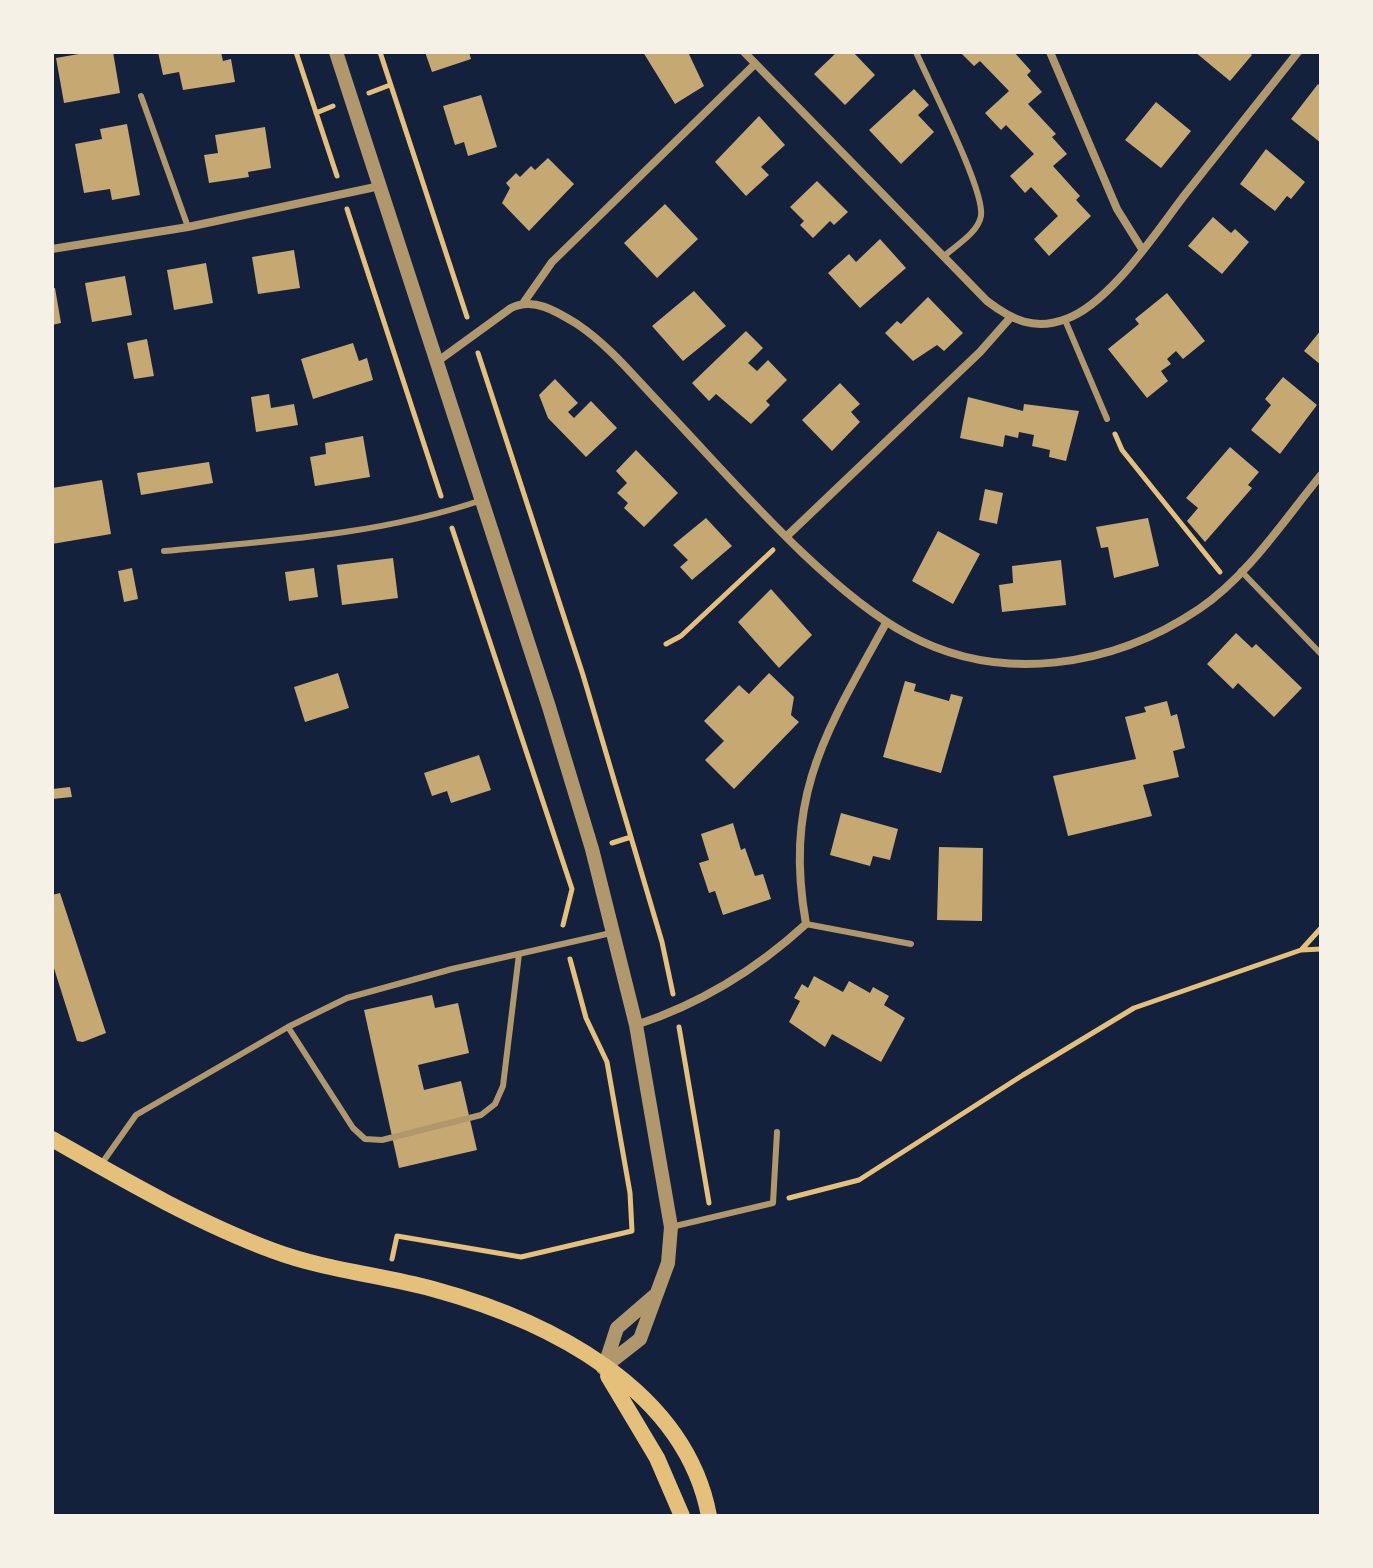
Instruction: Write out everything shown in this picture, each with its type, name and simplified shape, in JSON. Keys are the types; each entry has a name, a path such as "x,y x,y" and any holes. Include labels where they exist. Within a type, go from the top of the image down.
{"main road":[{"path":"52,1139 205,1222 277,1252 430,1288 515,1315 562,1337 638,1393 670,1428 704,1488 709,1516"},
{"path":"603,1368 657,1458 682,1516"}],"street":[{"path":"336,52 575,792 636,1025 671,1227 668,1263 640,1339 603,1368"},
{"path":"744,52 987,301 1010,318 1028,325 1065,320 1097,300 1142,249 1298,52"},
{"path":"1050,52 1117,209 1142,249"},
{"path":"438,361 524,302 552,262 755,64"},
{"path":"52,249 188,227 380,186"},
{"path":"524,302 544,306 578,325 614,355 788,535 886,623 951,653 982,662 1037,666 1089,658 1144,638 1201,608 1241,571 1321,475"},
{"path":"788,535 980,352 1010,318"},
{"path":"636,1025 677,1012 743,974 806,924 800,890 804,798 810,774 824,737 886,623"},
{"path":"603,1368 617,1328 658,1293"}],"lane":[{"path":"916,52 974,185 981,214 976,227 943,257"},
{"path":"141,96 188,227"},
{"path":"1065,320 1107,419"},
{"path":"164,551 394,525 482,500"},
{"path":"1241,571 1321,654"},
{"path":"806,924 911,944"},
{"path":"100,1166 136,1115 288,1027 347,998 614,932"},
{"path":"288,1027 353,1128 365,1139 382,1140 481,1115 495,1104 503,1086 519,954"},
{"path":"671,1227 773,1203 777,1132"}],"path":[{"path":"296,52 572,889 563,921 566,944 586,1018 607,1062 630,1193 632,1231 521,1257 397,1236"},
{"path":"380,52 583,675 662,942 677,1012 711,1219"},
{"path":"1107,419 1122,450 1229,584"},
{"path":"666,644 681,636 788,535"},
{"path":"1301,950 1321,928"},
{"path":"773,1203 859,1180 1134,1008 1301,950 1321,949"}],"building":[{"path":"90,52 113,52 120,93 64,103 56,58"},
{"path":"158,52 221,52 223,61 231,59 235,82 183,90 179,72 163,75"},
{"path":"425,52 469,52 471,59 432,72"},
{"path":"643,52 688,52 704,86 675,104"},
{"path":"837,52 853,52 875,75 845,105 814,74"},
{"path":"960,52 1014,52 1031,71 1027,75 1042,92 1028,104 1056,134 1052,137 1067,154 1053,166 1080,196 1076,200 1091,216 1049,256 1034,239 1058,216 1031,187 1025,193 1010,176 1034,154 1006,125 1001,130 985,113 1009,91 980,61 974,66"},
{"path":"1195,52 1248,52 1252,55 1230,81"},
{"path":"1318,84 1321,87 1321,143 1291,119"},
{"path":"914,89 929,105 918,115 934,132 901,164 869,130"},
{"path":"481,95 497,147 468,156 464,142 455,145 443,106"},
{"path":"1156,102 1191,131 1161,168 1125,140"},
{"path":"759,116 785,145 761,167 769,175 746,196 715,162"},
{"path":"127,124 140,195 112,200 110,189 84,193 75,144 102,139 100,129"},
{"path":"265,127 271,168 248,172 249,177 209,183 204,155 218,153 215,135"},
{"path":"1266,149 1305,182 1291,199 1287,196 1275,211 1240,184"},
{"path":"548,158 574,184 529,231 502,203 510,188 506,183 516,173 520,177 531,166 535,170"},
{"path":"817,181 848,212 834,225 830,221 813,238 800,225 804,221 790,207"},
{"path":"665,204 698,239 657,278 624,243"},
{"path":"1213,217 1231,233 1235,229 1249,242 1222,274 1188,246"},
{"path":"880,239 906,268 860,308 828,273 849,254 856,262"},
{"path":"294,250 300,288 258,294 252,257"},
{"path":"206,263 213,303 174,310 167,270"},
{"path":"125,276 132,315 92,322 85,283"},
{"path":"52,288 55,288 61,323 52,325"},
{"path":"694,291 726,326 683,361 652,326"},
{"path":"1167,293 1205,341 1183,359 1176,351 1167,359 1171,364 1161,371 1168,381 1147,398 1108,349 1139,324 1135,319"},
{"path":"928,297 963,333 944,351 937,345 913,361 885,333 897,321 901,324"},
{"path":"1321,330 1321,365 1304,351"},
{"path":"746,331 763,348 748,363 757,371 768,360 787,380 766,401 770,405 751,424 716,394 709,401 692,383"},
{"path":"147,339 154,376 134,379 127,343"},
{"path":"353,343 359,361 367,358 373,380 313,399 301,359"},
{"path":"1283,377 1317,405 1280,454 1251,430 1271,405 1265,399"},
{"path":"555,379 578,403 568,412 574,418 591,401 617,428 586,457 548,418 539,395"},
{"path":"840,383 860,404 851,412 860,422 832,451 802,420"},
{"path":"269,394 271,408 294,404 298,425 256,432 251,397"},
{"path":"968,397 1023,411 1024,404 1079,411 1066,461 1049,457 1050,450 1032,446 1034,435 1019,432 1018,438 1005,435 1003,447 960,438"},
{"path":"363,436 370,477 315,486 310,457 326,454 325,443"},
{"path":"1230,447 1259,472 1248,485 1252,488 1205,542 1187,521 1198,508 1186,498"},
{"path":"636,450 678,493 644,527 624,508 628,503 617,493 627,483 616,471"},
{"path":"209,462 213,483 141,495 137,473"},
{"path":"102,480 111,534 52,544 52,488"},
{"path":"985,489 1003,493 997,524 979,520"},
{"path":"706,518 732,546 692,580 680,567 688,560 673,545"},
{"path":"1148,518 1159,566 1114,578 1108,547 1101,548 1096,527"},
{"path":"938,531 980,554 953,604 912,581"},
{"path":"393,558 398,598 342,605 337,565"},
{"path":"1061,560 1066,605 1002,612 999,585 1013,583 1012,566"},
{"path":"132,568 138,599 124,602 118,571"},
{"path":"314,568 318,597 289,601 285,572"},
{"path":"771,589 812,635 779,668 738,622"},
{"path":"1236,633 1252,648 1256,644 1302,688 1274,717 1238,683 1233,689 1207,664"},
{"path":"338,673 349,708 305,722 294,687"},
{"path":"769,673 794,697 791,715 799,722 734,789 705,760 724,741 704,721 739,685 749,694"},
{"path":"905,681 916,684 914,691 949,701 951,694 963,697 941,773 883,757"},
{"path":"1167,701 1171,716 1177,714 1185,748 1173,751 1179,777 1143,785 1152,816 1068,836 1053,776 1136,759 1125,717 1146,712 1144,707"},
{"path":"479,755 491,790 451,803 447,791 432,796 424,773"},
{"path":"70,787 72,797 52,799 52,789"},
{"path":"841,813 898,829 890,860 873,856 870,866 830,855"},
{"path":"733,823 741,850 745,848 755,876 763,874 771,899 723,915 715,891 709,893 699,863 709,860 701,834"},
{"path":"939,847 983,848 982,921 937,920"},
{"path":"60,893 106,1033 83,1042 77,1041 52,962 52,895"},
{"path":"814,976 843,992 849,981 870,993 873,987 889,996 884,1005 905,1018 881,1062 832,1034 825,1047 789,1022 800,1001 794,998 802,984 808,988"},
{"path":"432,995 435,1008 458,1003 469,1053 418,1065 424,1090 461,1081 477,1150 399,1168 364,1010"}]}
